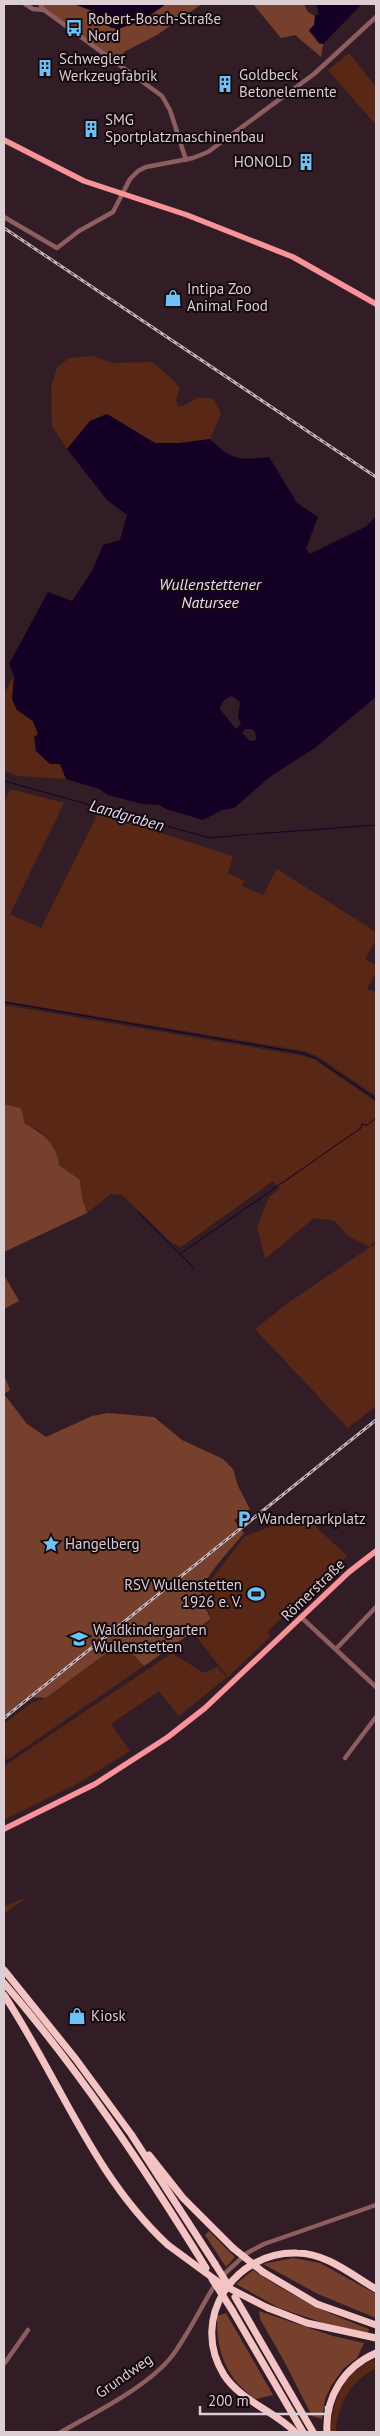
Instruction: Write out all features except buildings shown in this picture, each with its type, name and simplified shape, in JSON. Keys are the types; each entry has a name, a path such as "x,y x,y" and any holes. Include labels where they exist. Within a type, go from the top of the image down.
{"highway":[{"path":"4,1970 54,2031 131,2134 215,2264 313,2432"},
{"path":"4,1983 77,2075 126,2143 232,2310 303,2432"},
{"path":"4,1995 23,2025 95,2155 138,2214 168,2244 221,2284 268,2308 306,2323 376,2338"},
{"path":"131,2134 137,2138 183,2198 234,2248 263,2272 318,2304 376,2326"},
{"path":"295,2432 241,2393 224,2374 218,2362 212,2339 216,2304 238,2274 264,2258 280,2254 298,2253 323,2259 376,2289"},
{"path":"326,2432 327,2412 335,2390 353,2367 376,2353"}],"main road":[{"path":"4,140 34,157 84,180 186,215 293,257 376,304"},
{"name":"Römerstraße","path":"4,1829 95,1784 128,1765 206,1708 349,1572 376,1551"}],"street":[{"path":"25,4 33,9 44,10"},
{"path":"40,4 44,10 162,96 170,110 186,160"},
{"path":"4,217 57,248 79,231 113,212 130,179 138,171 146,167 186,160 208,152 286,96 335,56 376,17"},
{"path":"336,1649 376,1607"},
{"path":"302,1618 376,1687"},
{"path":"345,1758 376,1717"},
{"name":"Grundweg","path":"61,2432 135,2387 160,2368 172,2356 218,2280 248,2253 281,2237 376,2205"},
{"path":"4,2364 28,2330"}],"shaded area":[{"path":"40,4 74,4 90,10 110,27 118,29 143,20 166,4 202,4 157,35 124,52 121,62 117,63 44,10"},
{"path":"253,4 304,4 308,12 315,16 314,26 309,31 319,44 323,44 321,57 295,35 281,38"},
{"path":"349,53 376,87 376,125 328,70"},
{"path":"94,356 112,363 152,362 180,388 176,400 178,407 198,397 214,399 221,414 210,439 180,443 155,443 107,414 90,421 67,449 52,426 51,386 57,368 69,358"},
{"path":"14,676 12,699 17,710 33,721 38,734 60,764 66,779 19,776 4,771 4,693"},
{"path":"10,789 64,803 10,914 41,928 98,813 233,856 228,873 245,881 242,886 263,895 277,869 376,932 376,940 365,959 376,965 376,972 367,989 376,992 376,1096 317,1056 304,1051 4,1001 4,802"},
{"path":"4,1005 314,1059 376,1102 376,1406 348,1428 255,1329 288,1303 370,1247 348,1236 335,1221 314,1218 265,1259 257,1227 269,1197 280,1189 273,1181 181,1247 171,1242 122,1195 111,1194 87,1213 82,1198 80,1180 59,1165 40,1131 25,1124 21,1108 4,1104"},
{"path":"4,1104 21,1108 25,1124 48,1140 55,1151 59,1165 80,1180 82,1198 87,1213 4,1252"},
{"path":"4,1275 19,1301 4,1309"},
{"path":"4,1375 10,1390 4,1394"},
{"path":"4,1394 27,1424 46,1437 92,1416 108,1413 154,1417 182,1440 223,1459 233,1469 238,1486 250,1509 234,1520 244,1533 215,1568 202,1590 202,1601 211,1619 144,1666 121,1642 46,1698 27,1697 4,1716"},
{"name":"RSV Wullenstetten 1926 e. V.","path":"299,1516 313,1524 347,1556 268,1631 270,1637 228,1677 194,1634 212,1619 204,1601 203,1590 245,1536"},
{"path":"121,1642 144,1666 7,1760 4,1753 4,1724 31,1703 46,1698"},
{"path":"172,1653 204,1673 217,1667 227,1677 179,1716 159,1691 111,1724 130,1751 77,1784 4,1820 4,1766"},
{"path":"26,1898 4,1914 4,1906"},
{"path":"209,2231 235,2257 226,2267 205,2235"},
{"path":"293,2258 320,2263 376,2294 376,2318 318,2294 263,2264"},
{"path":"253,2270 309,2303 369,2329 368,2333 324,2323 279,2308 236,2284"},
{"path":"259,2311 333,2336 364,2343 357,2358 343,2369 331,2386 325,2399 322,2419 312,2416 260,2319"},
{"path":"226,2313 273,2395 256,2399 237,2383 230,2373 221,2352 217,2329 217,2316"},
{"path":"376,2359 376,2368 359,2379 347,2395 339,2413 336,2432 331,2432 334,2409 342,2388 356,2371"}],"water":[{"path":"74,4 166,4 143,20 118,29 110,27 90,10"},
{"path":"316,4 362,4 323,44 309,30 314,25 315,16 319,14"},
{"name":"Wullenstettener Natursee","path":"107,414 155,443 180,443 210,439 224,452 236,457 250,459 269,457 297,503 318,517 306,549 310,554 367,526 376,516 376,697 315,748 271,776 234,808 222,810 203,820 166,809 159,805 142,804 108,795 99,789 66,779 60,764 50,764 36,751 34,737 38,734 33,721 17,710 12,699 14,676 9,664 48,592 72,601 92,571 103,545 120,540 127,515 107,500 67,449 90,421","holes":["232,696 240,702 238,717 241,724 236,729 220,709 221,704","245,729 252,729 255,732 256,740 250,741 242,733"]}],"waterway":[{"name":"Landgraben","path":"4,781 210,838 252,834"},
{"name":"Landgraben","path":"255,834 376,825"},
{"path":"4,1002 302,1053 315,1058 376,1099"},
{"path":"180,1254 361,1128 362,1124 367,1125 376,1118"},
{"path":"138,1212 194,1268"},
{"path":"371,1246 376,1242"}],"railway":[{"path":"4,228 376,477"},
{"path":"4,1718 376,1420"}],"place":[{"name":"Robert-Bosch-Straße Nord","path":"74,28"},
{"name":"Schwegler Werkzeugfabrik","path":"45,68"},
{"name":"Goldbeck Betonelemente","path":"225,84"},
{"name":"SMG Sportplatzmaschinenbau","path":"91,129"},
{"name":"HONOLD","path":"306,162"},
{"name":"Intipa Zoo Animal Food","path":"173,298"},
{"name":"Wanderparkplatz","path":"244,1519"},
{"name":"Hangelberg","path":"51,1544"},
{"name":"RSV Wullenstetten 1926 e. V.","path":"256,1594"},
{"name":"Waldkindergarten Wullenstetten","path":"79,1639"},
{"name":"Kiosk","path":"77,2016"}]}
